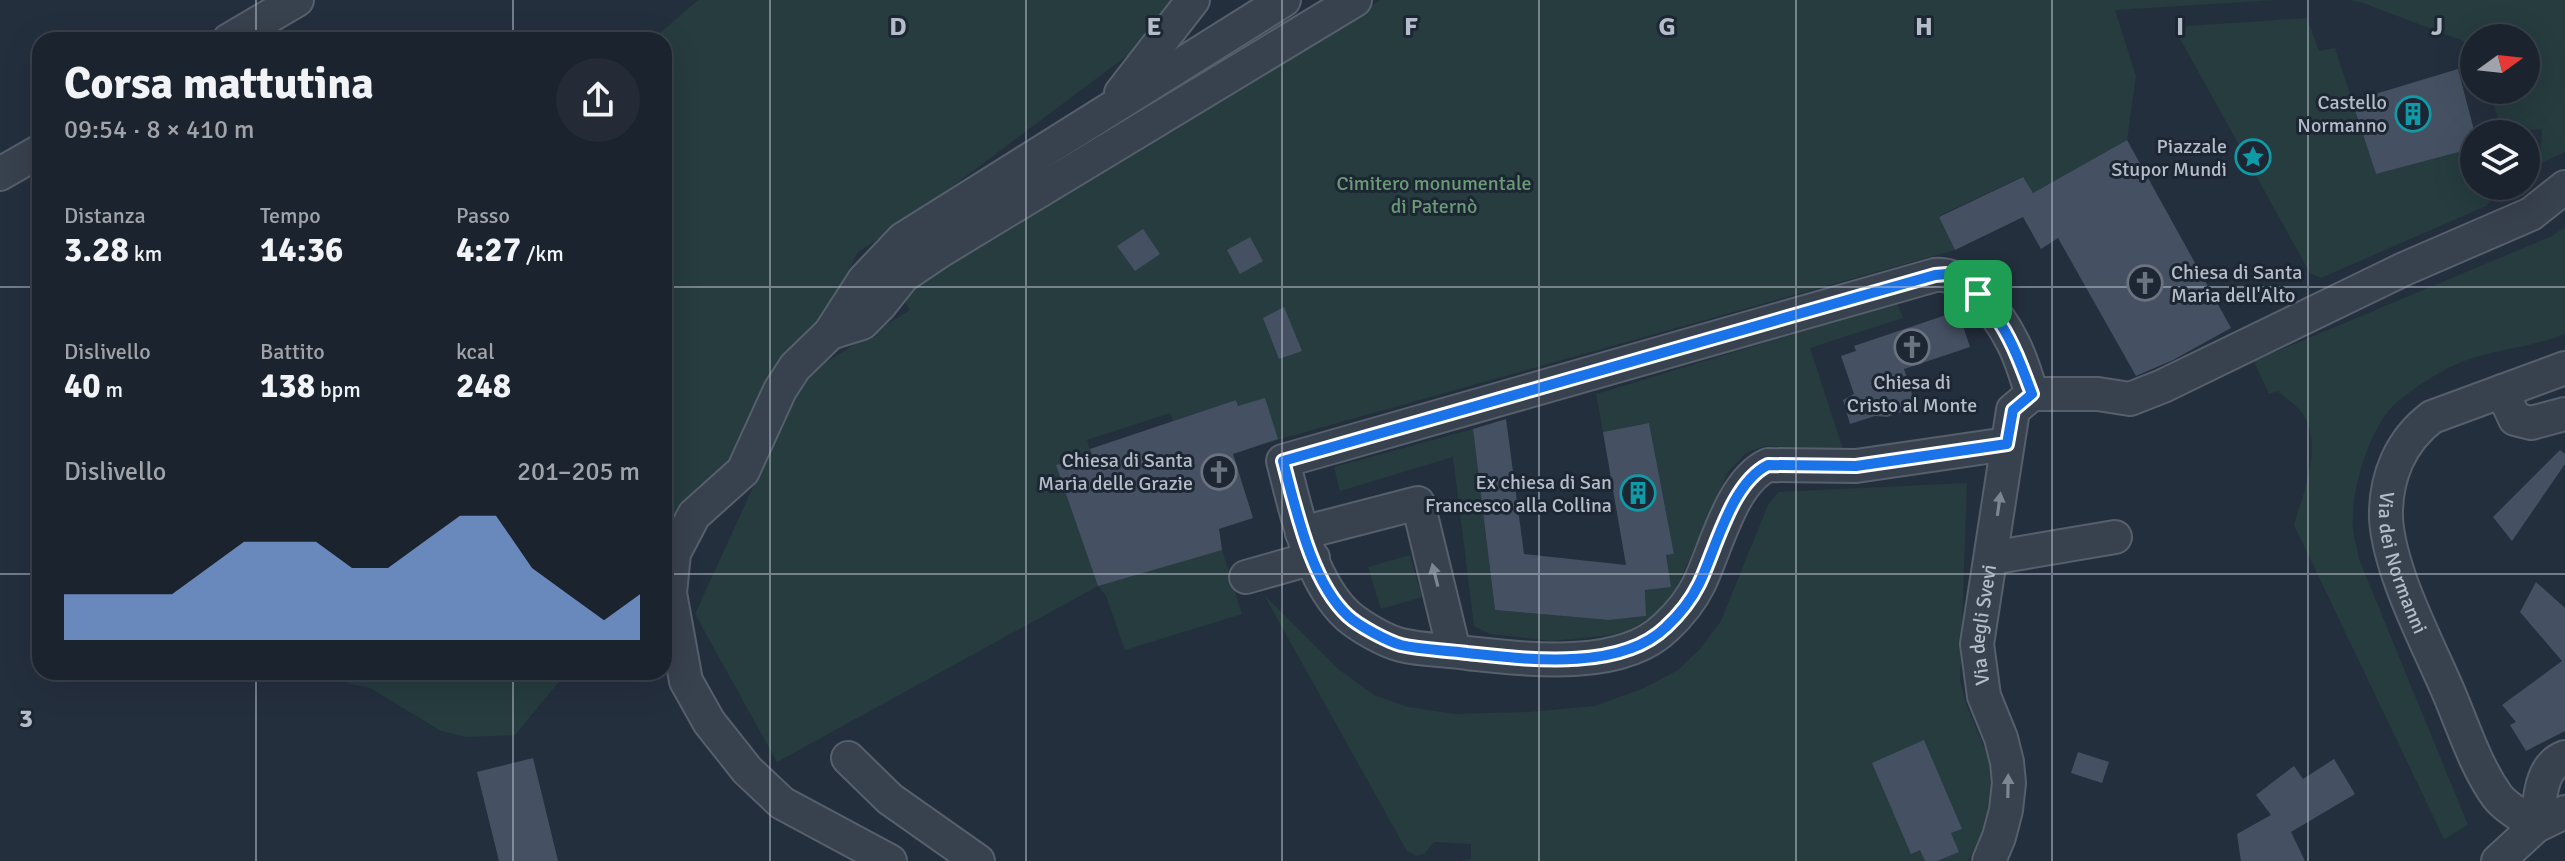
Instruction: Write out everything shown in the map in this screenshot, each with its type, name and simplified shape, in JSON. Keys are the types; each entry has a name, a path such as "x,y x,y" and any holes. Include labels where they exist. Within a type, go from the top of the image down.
{"street":[{"path":"243,32 297,0"},
{"path":"1106,112 1193,0"},
{"path":"672,573 674,553 694,515 743,471 780,390 795,367 830,333 864,280 903,239 1284,0"},
{"path":"830,333 862,323 903,276 940,251 1355,0"},
{"path":"0,174 32,156"},
{"path":"2007,444 1856,466 1768,465 1753,476 1738,495 1698,585 1684,608 1664,630 1635,646 1595,657 1541,660 1400,645 1348,616 1323,583 1307,546 1283,461 1947,274 1978,294 1989,307 2012,341 2032,394 2098,394 2130,399 2163,386 2404,269 2531,214 2565,187"},
{"name":"Via dei Normanni","path":"2536,826 2499,799 2482,770 2405,590 2390,546 2386,520 2391,477 2400,452 2415,430 2432,417 2565,368"},
{"path":"2502,391 2515,419 2531,423 2565,414"},
{"name":"Via degli Svevi","path":"1989,861 2006,810 2009,783 2001,738 1984,696 1977,644 2013,410 2032,394"},
{"path":"1246,577 1307,546 1418,503 1454,651"},
{"path":"1991,558 2115,537"},
{"path":"672,604 686,681 709,722 747,770 782,803 890,861"},
{"path":"2536,826 2546,773 2565,757"},
{"path":"848,758 890,799 978,861"},
{"path":"2498,861 2536,826 2565,812"}],"green space":[{"path":"698,0 1177,0 1140,46 905,222 858,252 815,335 724,473 689,497 672,525 672,32 661,32"},
{"name":"Cimitero monumentale di Paternò","path":"1381,0 2274,0 2115,10 2136,76 2127,140 2033,193 2022,177 1939,216 1955,250 1252,447 1236,400 1173,421 1170,413 1087,440 1122,546 1219,529 1222,550 1242,614 1125,650 1106,596 1098,586 777,762 695,614 804,376 910,310 902,296 907,287"},
{"path":"2349,0 2565,0 2565,152 2540,164 2540,120 2499,120 2493,104 2540,104 2540,24 2460,24 2460,40"},
{"path":"2307,18 2319,51 2335,48 2376,174 2460,152 2460,200 2491,200 2486,206 2321,278 2310,273 2179,37 2187,26"},
{"path":"2565,227 2565,334 2464,361 2420,385 2386,414 2370,444 2358,479 2353,528 2359,559 2468,825 2444,839 2294,525 2311,457 2310,430 2296,407 2278,391 2269,394 2254,361 2552,236"},
{"path":"1897,303 1903,318 1810,348 1843,449 1764,446 1746,453 1728,472 1673,596 1650,618 1627,631 1552,641 1490,634 1474,626 1453,457 1340,491 1334,467 1473,429 1495,610 1609,620 1646,616 1645,590 1670,586 1666,555 1674,554 1649,423 1603,432 1596,394"},
{"path":"1967,483 1960,680 1994,778 1981,836 1968,861 1461,861 1471,859 1471,844 1434,842 1425,853 1417,856 1407,851 1264,595 1337,668 1374,695 1408,707 1455,714 1595,706 1644,688 1678,670 1700,649 1721,621 1768,505 1778,492"},
{"path":"1410,555 1422,597 1381,609 1368,567"},
{"path":"345,680 560,680 515,735 466,737 441,731 370,688"}],"building":[{"name":"Castello Normanno","path":"2458,69 2460,104 2467,104 2471,120 2460,120 2460,152 2376,174 2352,101"},
{"name":"Chiesa di Santa Maria dell'Alto","path":"2127,140 2231,328 2173,360 2136,376 2058,238 2041,249 2023,217 1955,250 1939,217 2023,177 2033,193"},
{"path":"1143,229 1160,254 1135,271 1117,246"},
{"path":"1250,237 1263,261 1240,274 1227,250"},
{"path":"1284,307 1302,351 1279,359 1263,318"},
{"name":"Chiesa di Cristo al Monte","path":"1958,311 1970,347 1904,369 1916,407 1887,417 1875,416 1850,424 1843,400 1854,394 1841,356 1856,351 1854,346"},
{"path":"1265,398 1278,439 1233,454 1253,518 1219,529 1222,550 1098,586 1056,465 1092,455 1090,449 1236,400 1238,406"},
{"path":"1506,419 1524,554 1626,565 1603,432 1649,423 1674,554 1666,555 1671,587 1645,590 1646,616 1609,620 1495,610 1473,429"},
{"path":"2560,450 2565,454 2565,464 2512,541 2493,517"},
{"path":"2536,582 2565,608 2565,731 2526,751 2510,725 2516,722 2502,705 2562,661 2520,612"},
{"path":"1924,740 1962,829 1951,833 1959,852 1937,861 1925,861 1920,850 1911,854 1872,763"},
{"path":"2078,752 2109,762 2102,783 2071,773"},
{"path":"533,758 558,861 499,861 477,772"},
{"path":"2334,759 2355,794 2291,832 2305,861 2241,861 2237,834 2271,815 2256,795 2294,766 2303,779"}],"place":[{"name":"Castello Normanno","path":"2413,114"},
{"name":"Piazzale Stupor Mundi","path":"2253,157"},
{"name":"Chiesa di Santa Maria dell'Alto","path":"2145,283"},
{"name":"Chiesa di Cristo al Monte","path":"1912,347"},
{"name":"Chiesa di Santa Maria delle Grazie","path":"1219,472"},
{"name":"Ex chiesa di San Francesco alla Collina","path":"1638,493"}],"route":[{"path":"1947,274 1978,294 2012,341 2032,394 2013,410 2007,444 1856,466 1768,465 1761,468 1738,495 1698,585 1684,608 1664,630 1635,646 1595,657 1541,660 1400,645 1348,616 1323,583 1302,533 1283,461 1935,275 1947,274"}]}
